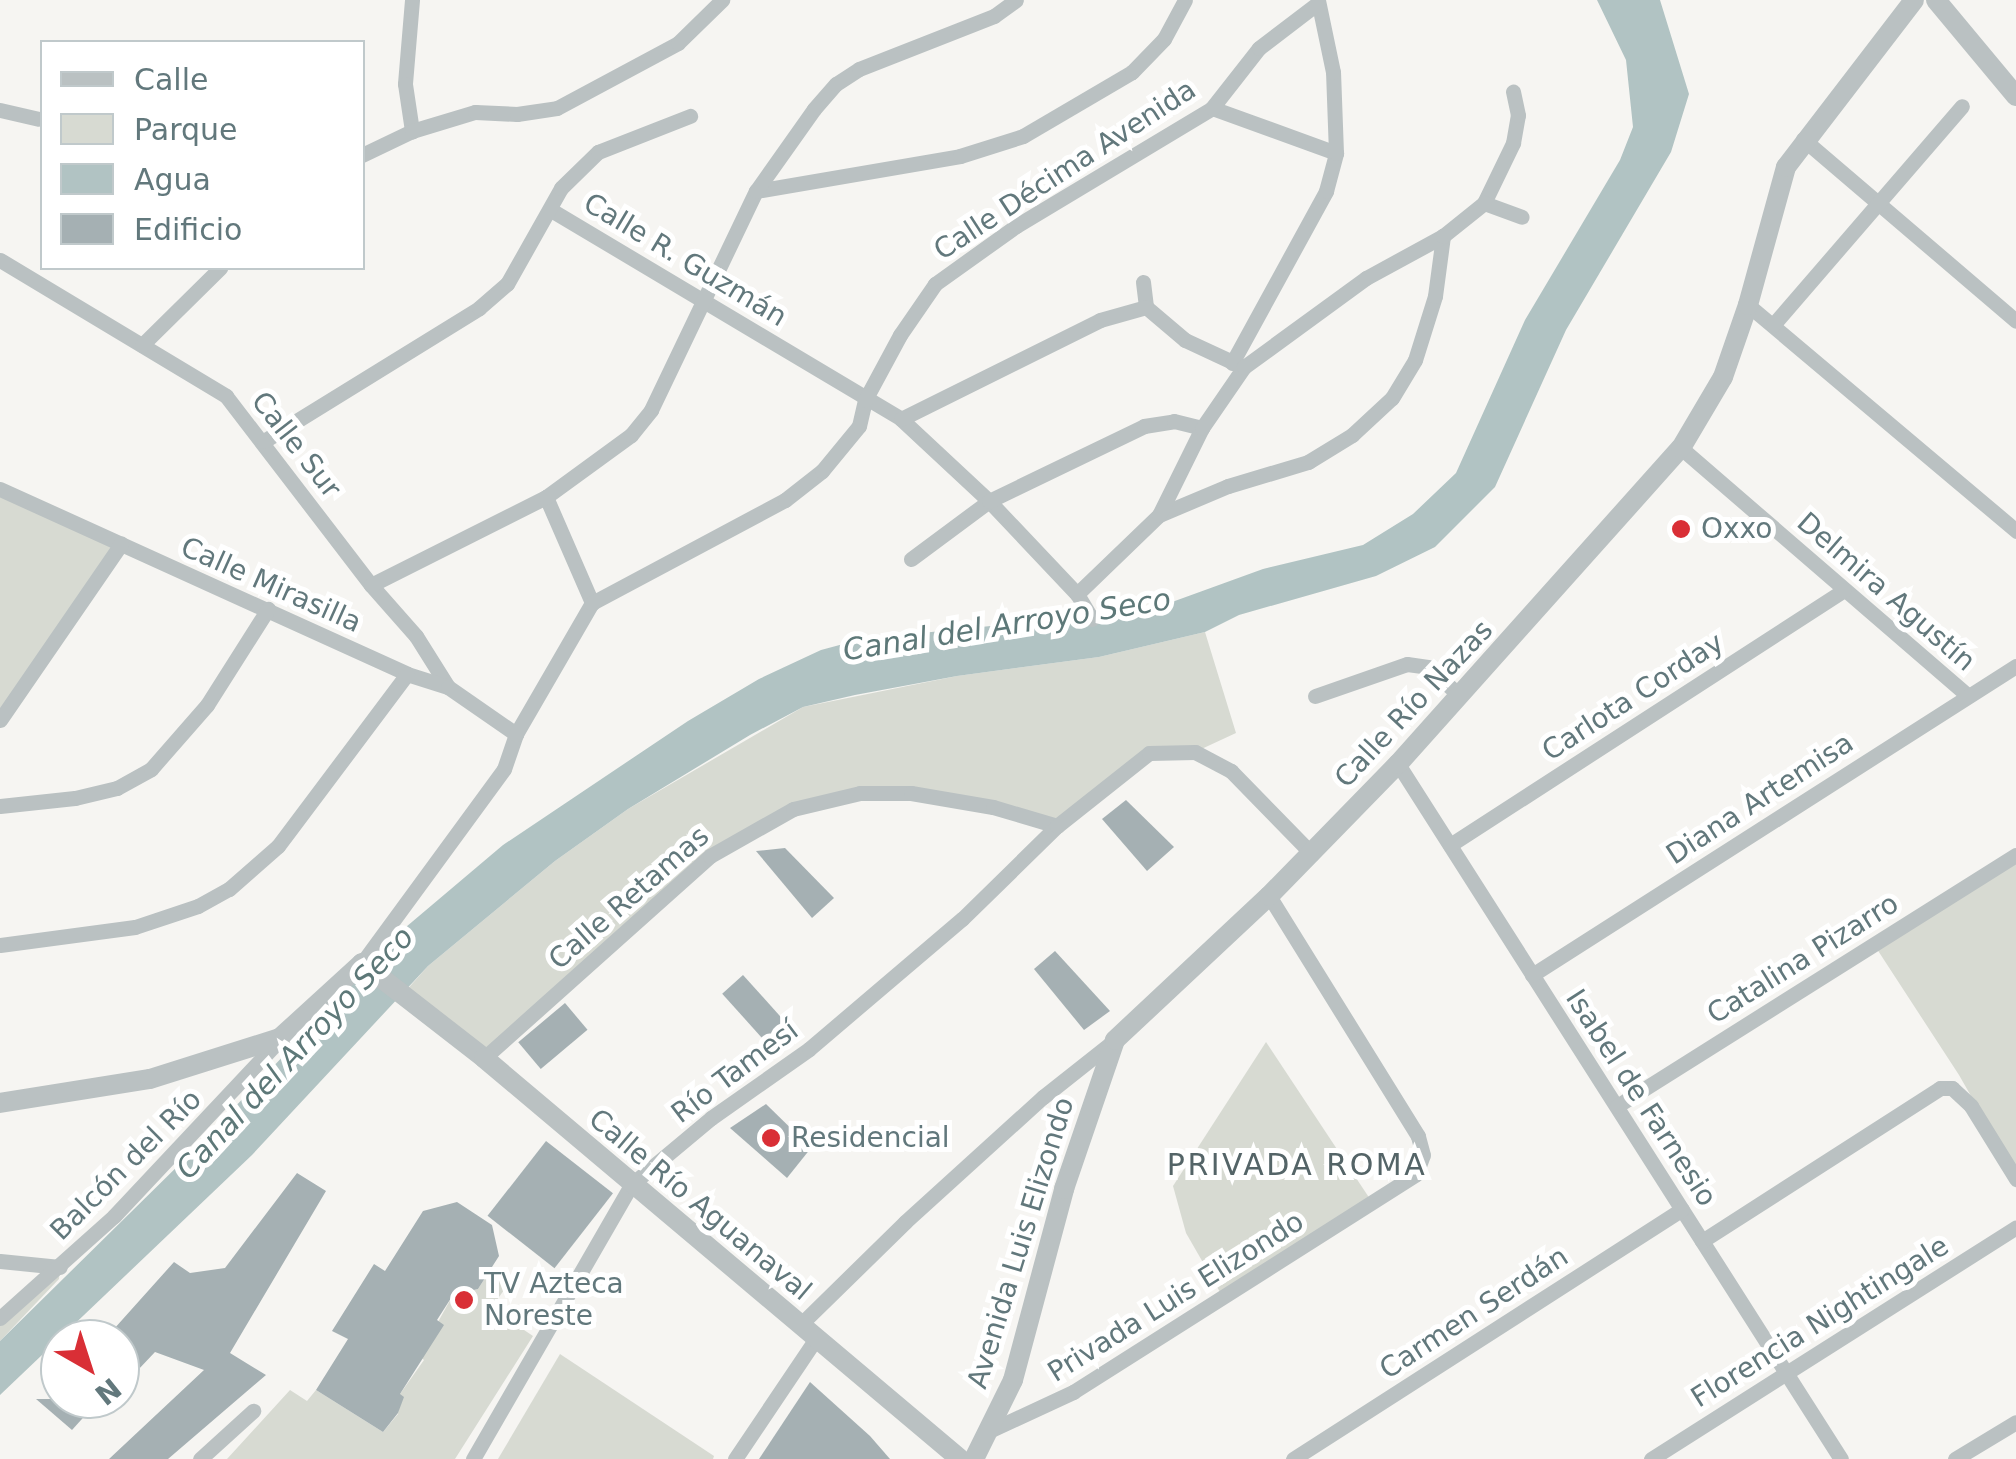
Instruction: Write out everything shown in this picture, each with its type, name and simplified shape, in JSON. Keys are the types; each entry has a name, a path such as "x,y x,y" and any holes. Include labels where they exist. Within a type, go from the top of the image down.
{"street":[{"path":"412,0 405,84 412,131"},
{"path":"365,154 412,131 476,112 517,114 557,108 678,43 722,0"},
{"path":"370,584 546,497 632,435 651,410 756,192 836,84 859,69 994,16 1016,0"},
{"path":"756,192 960,156 1023,136 1132,72 1164,39 1185,0"},
{"path":"1936,0 2016,96"},
{"name":"Calle Río Nazas","path":"735,1459 808,1333 920,1209 1043,1097 1115,1040 1312,854 1682,448 1723,376 1748,305 1786,166 1910,1"},
{"path":"1077,594 1159,514 1326,191 1336,153 1333,72 1318,2"},
{"name":"Calle Décima Avenida","path":"592,604 785,500 844,449 859,426 865,400 900,334 935,284 1003,234 1212,108 1260,48 1318,2"},
{"path":"1238,365 1366,278 1444,236 1484,203 1513,143 1518,115 1513,92"},
{"path":"1773,326 1962,106"},
{"path":"1212,108 1336,153"},
{"path":"0,110 38,119"},
{"path":"552,210 561,188 598,152 690,116"},
{"path":"1803,139 2016,321"},
{"path":"1484,203 1522,217"},
{"name":"Calle R. Guzmán","path":"264,441 479,308 507,284 552,210 901,419 989,501 1077,594 1092,619"},
{"path":"1159,514 1228,486 1308,462 1352,435 1378,410 1415,360 1435,296 1444,236"},
{"name":"Calle Sur","path":"0,260 226,396 370,584 416,636 448,687"},
{"path":"142,345 218,270"},
{"path":"1143,282 1146,306 1185,340 1238,365"},
{"path":"1748,305 2016,532"},
{"path":"901,419 1100,320 1146,306"},
{"path":"912,558 989,501 1144,426 1174,421 1202,428"},
{"name":"Delmira Agustín","path":"1682,448 1967,696"},
{"name":"Calle Mirasilla","path":"0,490 407,674 448,687 516,734"},
{"path":"0,1103 150,1079 280,1038 365,966 504,769 516,734 592,604 546,497"},
{"path":"0,720 121,544"},
{"name":"Carlota Corday","path":"1450,845 1844,590"},
{"path":"0,806 76,798 116,788 151,769 207,705 268,609"},
{"path":"1315,696 1408,664 1428,668 1459,695"},
{"name":"Diana Artemisa","path":"1532,975 2016,666"},
{"path":"0,945 136,927 198,906 229,889 278,846 407,674"},
{"name":"Río Tamesí","path":"473,1459 632,1184 711,1118 852,1013 962,919 1057,826 1149,753 1172,749 1195,752 1231,771 1312,854"},
{"name":"Isabel de Farnesio","path":"1398,764 1841,1459"},
{"name":"Calle Retamas","path":"484,1058 710,856 793,809 860,793 911,793 993,807 1057,826"},
{"name":"Catalina Pizarro","path":"1616,1106 2016,856"},
{"name":"Privada Luis Elizondo","path":"989,1432 1073,1392 1416,1174 1423,1155 1418,1136 1268,896"},
{"name":"Calle Río Aguanaval","path":"365,966 484,1058 960,1459"},
{"name":"Balcón del Río","path":"0,1318 60,1267 280,1038"},
{"name":"Avenida Luis Elizondo","path":"974,1459 989,1432 1030,1328 1064,1189 1115,1040"},
{"path":"1702,1241 1926,1094 1952,1088 1971,1106 2016,1178"},
{"name":"Carmen Serdán","path":"1293,1459 1682,1209"},
{"name":"Florencia Nightingale","path":"1651,1459 2016,1228"},
{"path":"0,1260 60,1267"},
{"path":"200,1459 253,1411"},
{"path":"1955,1459 2016,1422"}],"green space":[{"path":"0,489 121,544 0,720"},
{"path":"1205,632 1236,733 1195,752 1149,753 1057,826 993,807 860,793 755,827 484,1058 403,994 428,966 555,861 628,809 803,707 957,676 1099,657"},
{"path":"2016,854 2016,1175 1959,1075 1873,943"},
{"path":"1266,1042 1370,1199 1220,1292 1186,1233 1173,1186"},
{"path":"60,1267 59,1279 0,1341 0,1318"},
{"path":"488,1273 507,1286 491,1308 533,1336 455,1459 227,1459 290,1390 307,1401 316,1390 383,1432 398,1414 400,1394 424,1360 419,1356 453,1295 478,1289"},
{"path":"560,1354 714,1456 713,1459 498,1459"}],"water":[{"name":"Canal del Arroyo Seco","path":"1597,0 1660,0 1689,94 1671,152 1566,330 1495,487 1435,547 1376,576 1239,615 1205,632 1099,657 957,676 855,695 803,707 750,735 628,809 555,861 428,966 252,1155 80,1319 40,1319 40,1357 0,1395 0,1341 192,1152 406,927 503,845 688,721 759,679 821,650 862,639 1150,610 1263,569 1363,545 1413,514 1456,473 1525,320 1620,160 1633,127 1626,60"}],"building":[{"path":"1126,800 1174,847 1147,871 1102,819"},
{"path":"785,848 834,898 812,918 756,851"},
{"path":"1055,951 1110,1011 1084,1030 1034,969"},
{"name":"Residencial","path":"743,975 791,1029 770,1047 722,994"},
{"path":"565,1003 587,1030 541,1069 518,1042"},
{"name":"Residencial","path":"766,1104 811,1148 787,1178 730,1128"},
{"path":"546,1141 613,1193 554,1268 488,1216"},
{"path":"297,1173 326,1191 230,1353 266,1375 168,1459 109,1459 204,1370 155,1352 140,1368 140,1319 123,1319 174,1262 190,1273 225,1268"},
{"path":"457,1202 492,1225 499,1256 478,1289 453,1295 437,1320 444,1325 400,1394 404,1397 398,1413 383,1432 316,1390 348,1339 332,1331 374,1264 385,1271 423,1211"},
{"path":"810,1382 870,1436 890,1459 759,1459"},
{"path":"59,1419 82,1419 72,1430"}],"place":[{"name":"Oxxo","path":"1681,529"},
{"name":"Residencial","path":"771,1138"},
{"name":"TV Azteca Noreste","path":"464,1300"}],"district":[{"name":"PRIVADA ROMA","path":"1297,1165"}]}
